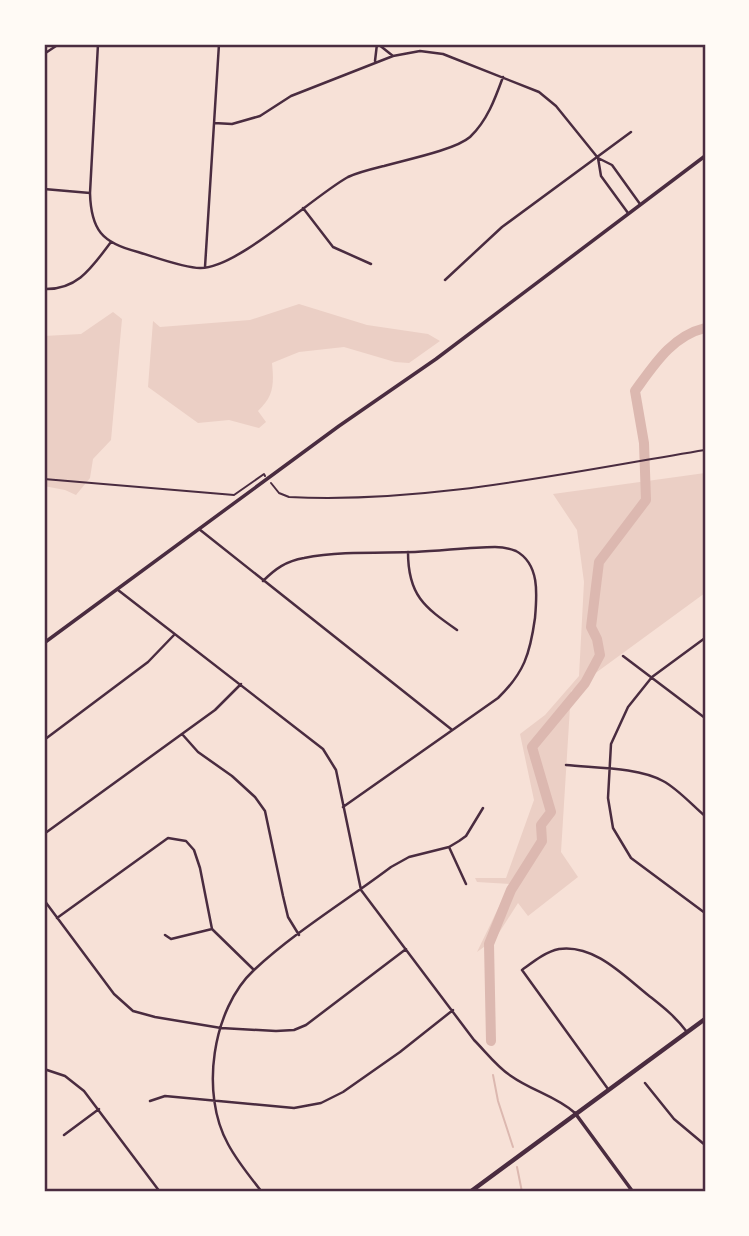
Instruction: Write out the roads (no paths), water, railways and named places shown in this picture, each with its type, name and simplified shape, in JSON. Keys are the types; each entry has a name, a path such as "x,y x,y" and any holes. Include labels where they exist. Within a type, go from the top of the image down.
{"main road":[{"path":"470,1192 703,1021"}],"street":[{"path":"44,54 60,44"},
{"path":"98,44 91,218 105,238 122,248 200,268 233,259 352,175 452,147 468,139 491,107 503,77"},
{"path":"205,267 219,44"},
{"path":"375,63 377,44"},
{"path":"377,44 393,56"},
{"path":"214,123 232,124 260,116 291,96 393,56 420,51 443,54 540,92 556,106 598,158 612,165 640,204"},
{"path":"445,280 502,228 631,132"},
{"path":"44,643 436,359 705,156"},
{"path":"598,158 601,176 628,213"},
{"path":"44,189 90,193"},
{"path":"303,208 333,247 371,264"},
{"path":"44,289 68,287 84,275 111,242"},
{"path":"199,529 452,730"},
{"path":"263,581 286,562 303,558 497,547 516,551 531,566 537,584 532,641 525,665 514,683 498,698 343,807"},
{"path":"408,552 408,571 413,588 429,610 457,630"},
{"path":"116,589 323,749 336,770 360,890 474,1040 510,1076 556,1099 575,1113 633,1192"},
{"path":"44,740 148,663 174,635"},
{"path":"705,638 652,677 628,707 611,744 608,798 613,828 631,858 705,913"},
{"path":"623,656 705,718"},
{"path":"44,834 215,710 241,684"},
{"path":"182,734 198,752 232,776 255,797 265,811 288,917 299,935"},
{"path":"566,765 642,773 655,777 666,782 705,816"},
{"path":"262,1192 228,1144 222,1130 212,1080 214,1050 236,993 254,970 391,867 409,857 449,847 466,836 483,808"},
{"path":"57,918 168,838 186,841 194,850 212,929 254,970"},
{"path":"449,847 466,884"},
{"path":"44,900 114,994 133,1011 222,1028 276,1031 294,1030 306,1025 406,949"},
{"path":"165,935 171,939 212,929"},
{"path":"608,1089 522,970 541,956 560,949 596,956 607,961 664,1006 687,1032"},
{"path":"150,1101 165,1096 294,1108 321,1103 343,1092 400,1052 453,1010"},
{"path":"703,1021 705,1029"},
{"path":"44,1069 65,1076 77,1084 99,1109 160,1192"},
{"path":"645,1083 674,1119 705,1145"},
{"path":"64,1135 99,1109"}],"waterway":[{"path":"491,1041 489,944 511,890 542,841 541,825 551,812 532,747 585,683 600,655 591,627 599,562 646,500 644,443 635,391 673,345 705,328"},
{"path":"493,1075 498,1101 513,1147"},
{"path":"517,1167 522,1192"}]}
